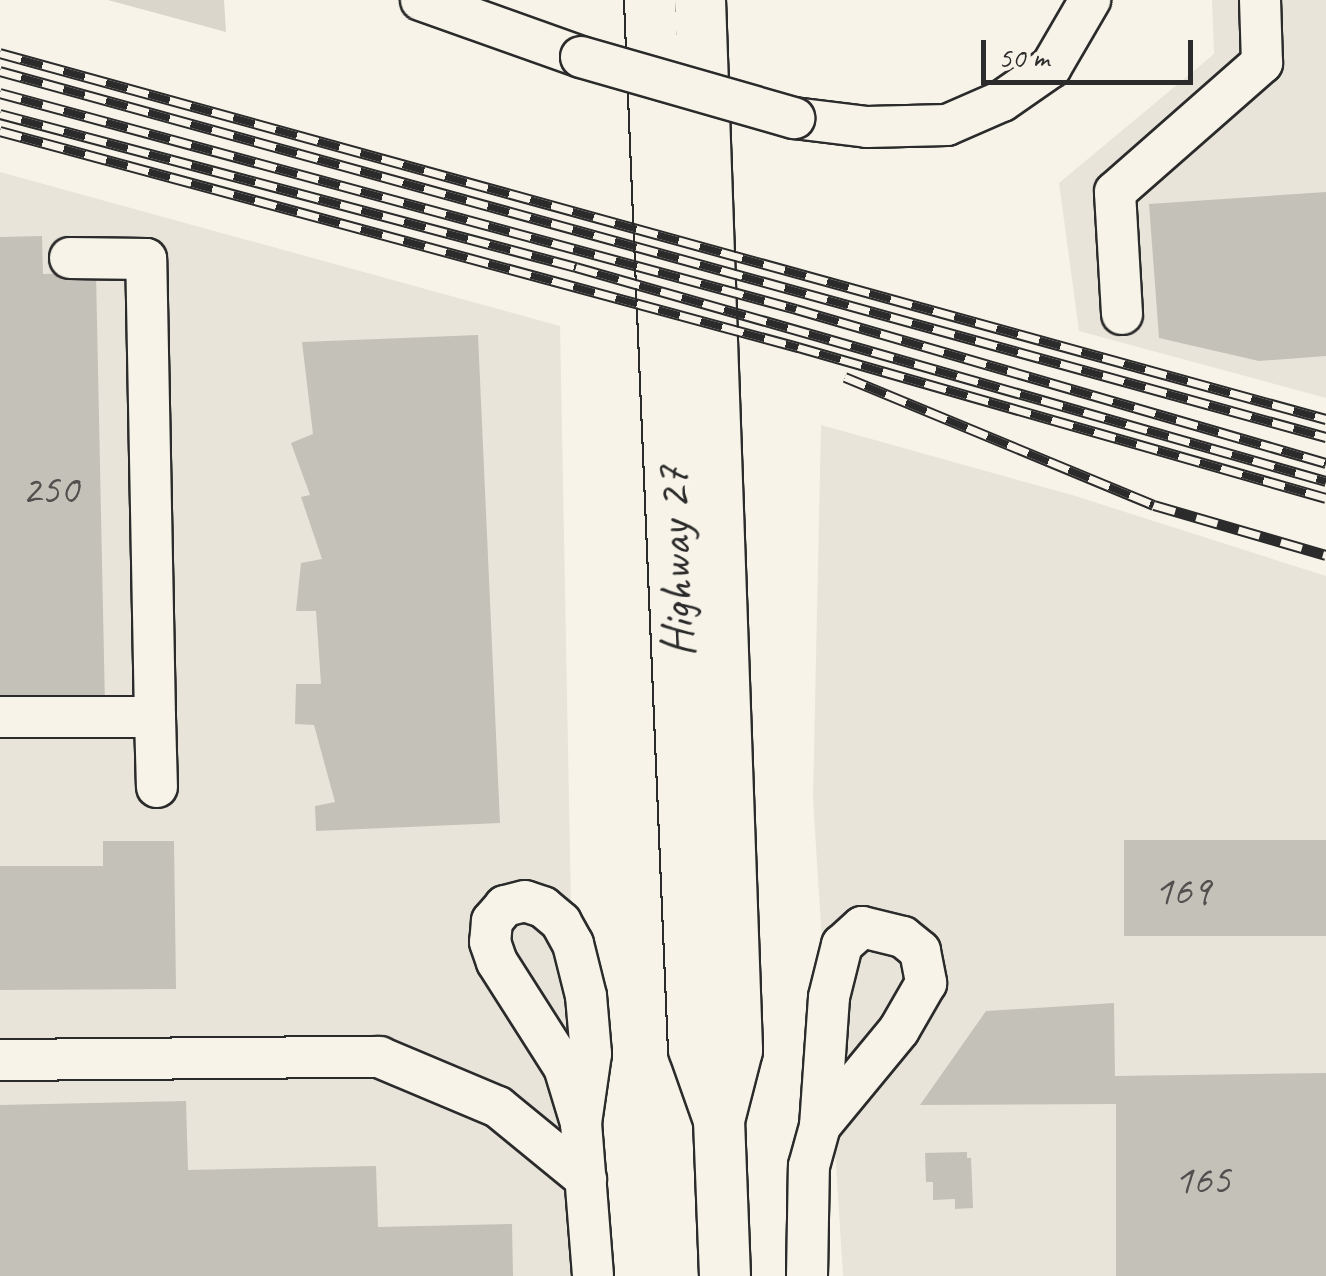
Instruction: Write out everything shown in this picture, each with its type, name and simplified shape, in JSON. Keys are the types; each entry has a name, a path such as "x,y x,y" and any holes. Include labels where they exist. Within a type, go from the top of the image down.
{"main road":[{"name":"Highway 27","path":"650,0 694,1049 719,1120"},
{"name":"Highway 27","path":"701,1 737,1050 719,1120 725,1276"}],"street":[{"path":"422,0 581,56 794,118 867,127 947,125 1002,101 1050,67 1090,0"},
{"path":"1122,314 1115,192 1262,62 1260,0"},
{"path":"70,258 146,259 158,786"},
{"path":"0,717 155,718"},
{"path":"581,1122 591,1054 586,996 573,944 561,922 544,907 524,901 506,906 492,921 490,942 496,962 564,1067 581,1122 592,1276"},
{"path":"0,1060 379,1058 498,1107 586,1179"},
{"path":"808,1276 809,1166 820,1126"}],"shaded area":[{"path":"108,0 224,0 226,32"},
{"path":"1212,0 1326,0 1326,398 1079,331 1059,183 1214,54"},
{"path":"0,172 560,326 578,1276 0,1276"},
{"path":"821,425 1072,495 1326,576 1326,1276 843,1276 813,799"}],"building":[{"path":"1326,192 1326,356 1259,361 1159,338 1149,204"},
{"path":"42,236 43,274 96,273 105,706 0,708 0,237"},
{"path":"478,335 500,823 316,831 315,806 335,802 314,725 295,724 296,684 321,684 316,611 296,611 301,563 322,559 301,497 310,495 291,443 313,434 302,342"},
{"path":"1124,840 1326,840 1326,936 1124,936"},
{"path":"103,841 174,841 176,989 0,990 0,866 103,866"},
{"path":"1114,1003 1115,1076 1326,1073 1326,1276 1116,1276 1116,1104 920,1105 986,1011"},
{"path":"186,1101 188,1170 376,1166 378,1227 512,1224 513,1276 0,1276 0,1105"},
{"path":"967,1152 967,1158 971,1158 973,1208 955,1209 955,1199 933,1200 933,1182 926,1182 925,1153"}],"railway":[{"path":"0,53 1326,419"},
{"path":"0,71 1326,437"},
{"path":"0,93 796,309 1326,463"},
{"path":"0,114 576,267 1326,481"},
{"path":"0,131 798,347 1326,498"},
{"path":"845,377 1154,505 1326,555"}]}
